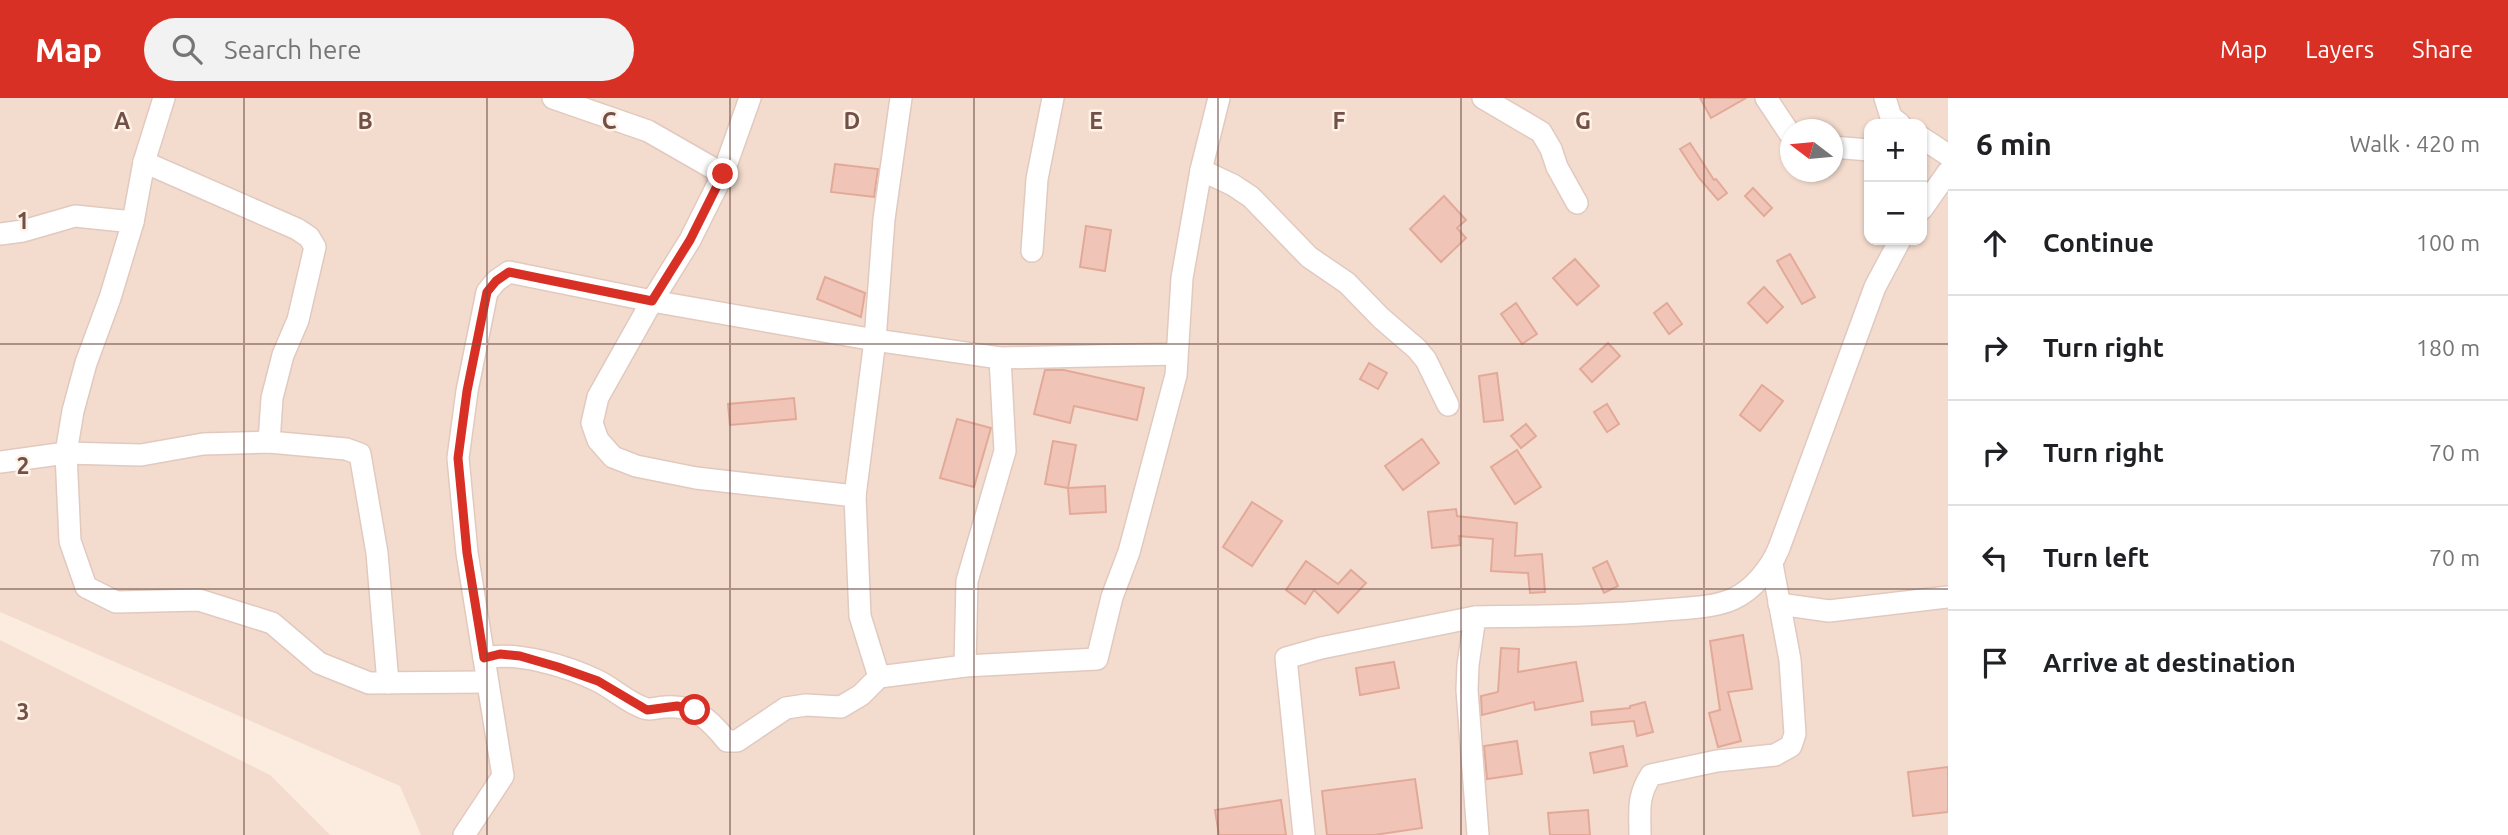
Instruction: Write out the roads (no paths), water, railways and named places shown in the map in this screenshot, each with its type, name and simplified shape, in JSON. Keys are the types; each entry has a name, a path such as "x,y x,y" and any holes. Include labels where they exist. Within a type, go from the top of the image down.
{"street":[{"path":"164,98 144,162 133,222 86,363 73,411 66,453 69,541 86,587 117,602 199,600 272,623 319,663 369,683 486,682"},
{"path":"553,98 648,131 723,174"},
{"path":"750,98 723,174 690,240 598,397 593,423 598,440 614,457 636,466 696,478 855,496"},
{"path":"879,677 860,616 855,496 875,340 884,219 901,98"},
{"path":"1032,251 1037,179 1053,98"},
{"path":"484,658 500,654 520,656 558,667 598,681 647,710 677,706 695,710 713,724 727,741 737,741 786,708 806,705 841,707 861,695 879,677 965,666 1097,659 1112,597 1129,552 1175,375 1182,278 1201,170 1219,98"},
{"path":"1483,98 1541,132 1577,202"},
{"path":"1766,98 1780,119"},
{"path":"1885,98 1894,119"},
{"path":"1843,148 1864,150"},
{"path":"144,162 297,229 310,237 315,247 298,320 283,355 272,398 270,442"},
{"path":"1201,170 1251,197 1309,257 1347,283 1381,318 1417,349 1426,359 1448,405"},
{"path":"1927,202 1948,172"},
{"path":"0,234 23,231 75,216 133,222"},
{"path":"1304,835 1286,658 1321,648 1475,617 1580,616 1692,608 1732,600 1744,593 1772,564 1875,287 1897,245"},
{"path":"464,835 503,775 467,553 458,458 467,391 487,292 509,272 652,301 875,340 1000,358 1176,354"},
{"path":"965,666 967,581 1005,450 1000,358"},
{"path":"0,462 66,453 141,455 203,444 270,442 346,449 360,454 377,553 388,683"},
{"path":"1640,835 1642,789 1651,775 1717,761 1775,755 1791,746 1795,734 1790,660 1772,564"},
{"path":"1779,604 1829,611 1948,597"},
{"path":"1475,617 1467,690 1478,835"}]}
